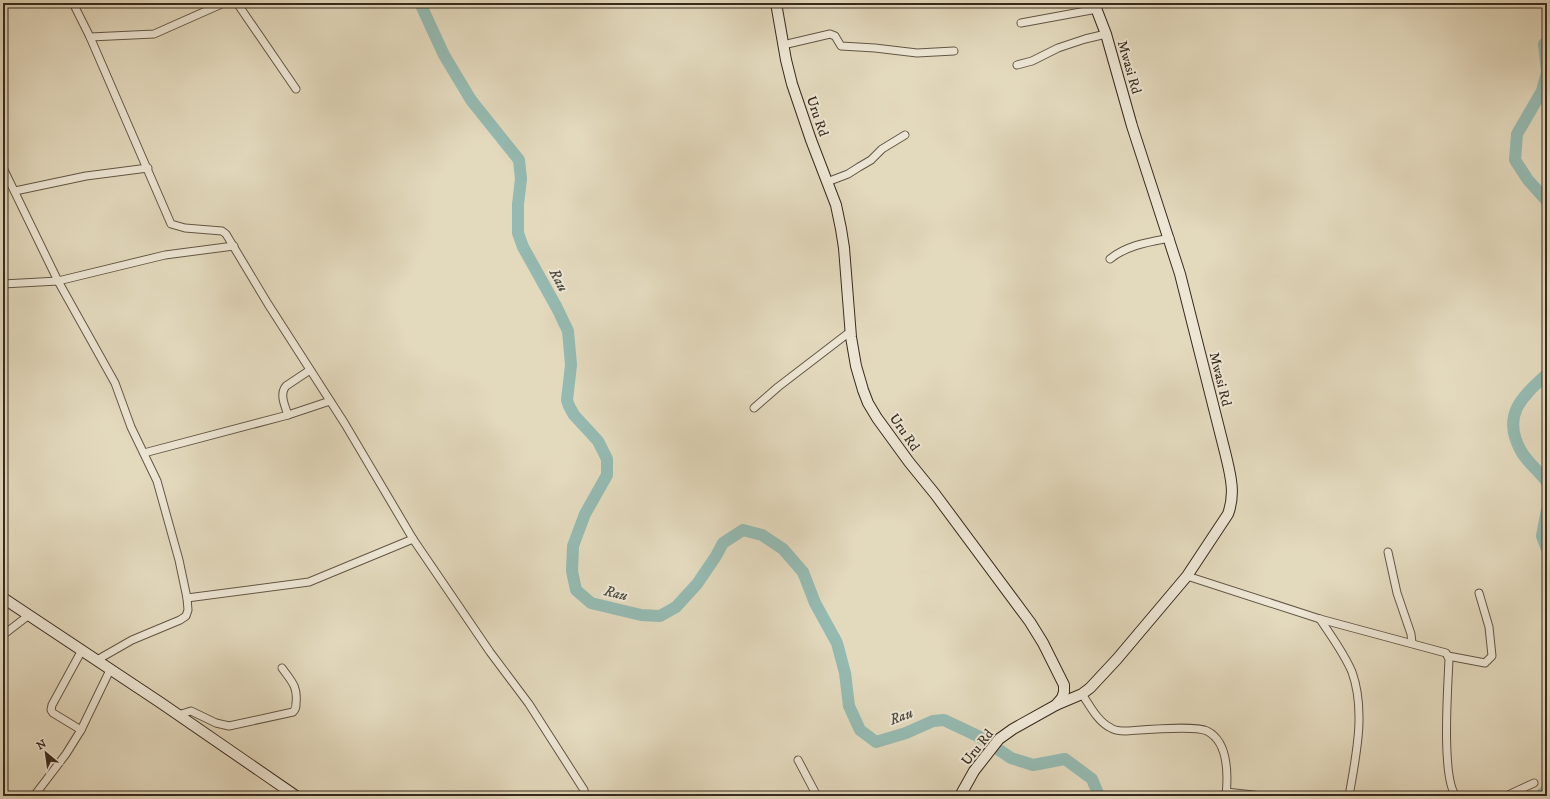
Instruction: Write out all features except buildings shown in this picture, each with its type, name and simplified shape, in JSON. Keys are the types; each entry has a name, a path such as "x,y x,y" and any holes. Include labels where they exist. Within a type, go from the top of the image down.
{"street":[{"path":"73,3 90,37 171,224 185,228 222,231 226,234 268,304 330,401 413,539 490,652 529,704 584,790 585,796"},
{"path":"90,37 154,34 224,3"},
{"path":"237,3 296,90"},
{"name":"Uru Rd","path":"776,3 783,45 792,84 811,140 836,205 844,248 851,331 859,380 868,404 909,462 935,494 1030,622 1043,643 1064,685 1062,698 1056,705 1013,729 999,739 974,771 960,796"},
{"path":"1021,23 1096,6"},
{"name":"Mwasi Rd","path":"1056,705 1082,694 1090,688 1117,659 1187,576 1228,514 1231,503 1232,481 1180,274 1170,238 1132,126 1106,34 1096,6"},
{"path":"783,45 830,34 835,36 841,46 917,53 954,51"},
{"path":"1017,65 1032,61 1058,48 1106,34"},
{"path":"827,182 848,174 860,167 871,160 882,149 905,135"},
{"path":"3,168 58,281 112,377 131,427 157,481 179,560 187,598 188,610 186,616 180,620 132,640 97,660"},
{"path":"15,191 86,176 148,168"},
{"path":"1110,258 1129,248 1170,238"},
{"path":"3,284 58,281 165,255 234,246"},
{"path":"754,408 778,387 851,331"},
{"path":"288,415 282,394 283,389 310,370"},
{"path":"144,453 288,415 330,401"},
{"path":"187,598 309,582 413,539"},
{"path":"1388,552 1397,593 1411,634 1412,643"},
{"path":"1187,576 1320,619 1442,651 1448,656 1485,663 1492,656 1489,627 1480,593"},
{"path":"3,598 97,660 296,796"},
{"path":"3,635 29,615"},
{"path":"1320,619 1342,653 1355,683 1359,719 1349,796"},
{"path":"81,730 53,713 51,710 55,699 82,650"},
{"path":"1448,656 1446,742 1452,788 1456,796"},
{"path":"178,715 191,711 216,723 229,726 293,712 296,709 297,692 282,668"},
{"path":"34,796 81,730 110,670"},
{"path":"1082,694 1094,712 1106,725 1116,730 1126,731 1193,728 1207,731 1216,738 1226,759 1226,794 1262,796"},
{"path":"798,760 817,796"},
{"path":"1506,796 1534,783"}],"waterway":[{"name":"Rau","path":"420,3 444,55 471,100 519,160 521,179 518,204 518,233 523,247 568,331 571,365 567,400 574,415 598,441 607,459 607,475 585,514 573,546 572,571 576,590 591,603 641,615 660,616 676,607 697,584 723,543 743,530 762,535 783,549 803,572 815,603 837,643 845,673 849,706 860,730 876,742 906,733 933,721 944,720 980,737 1011,758 1033,765 1065,759 1092,779 1099,796"},
{"path":"1544,44 1547,37"},
{"path":"1544,44 1547,72 1542,91 1517,134 1515,160 1528,180 1547,201"},
{"path":"1547,374 1530,391 1517,408 1513,427 1515,438 1521,451 1526,459 1547,482"},
{"path":"1547,510 1542,536 1547,549"},
{"path":"1540,796 1547,790"}]}
